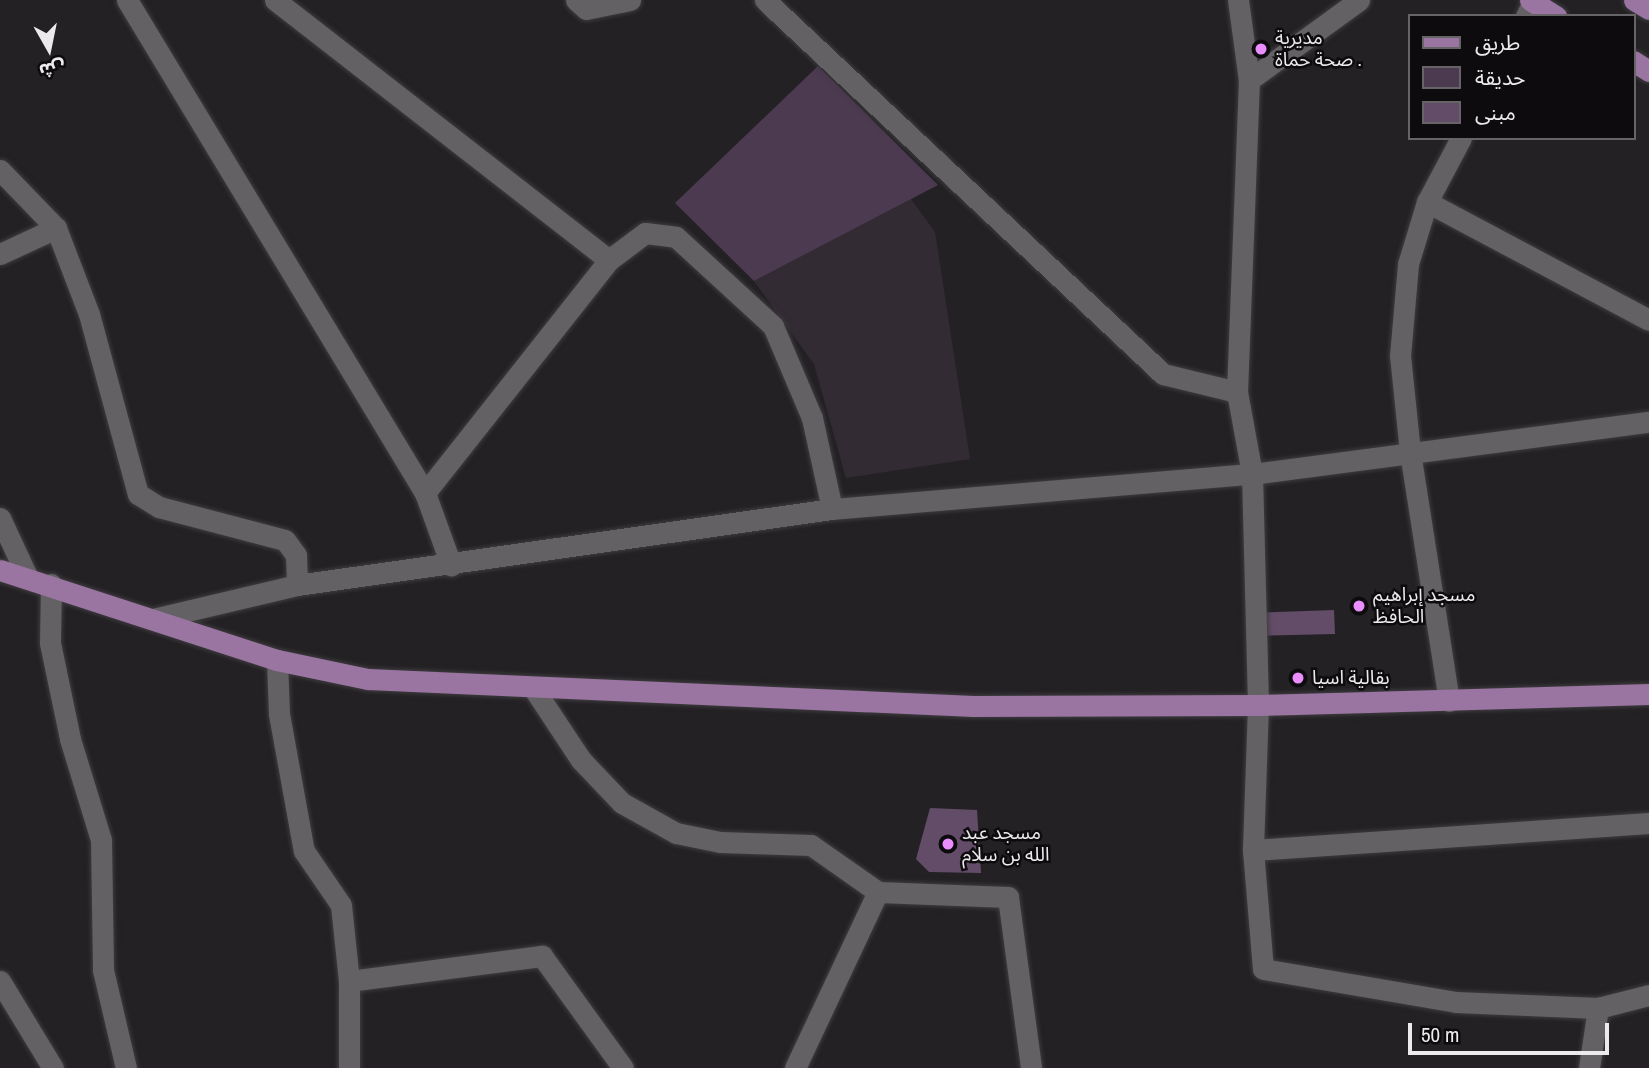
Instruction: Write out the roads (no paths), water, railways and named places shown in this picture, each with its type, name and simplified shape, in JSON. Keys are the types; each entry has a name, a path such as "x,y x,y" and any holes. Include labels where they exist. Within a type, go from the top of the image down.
{"main road":[{"path":"1634,0 1649,9"},
{"path":"1530,6 1551,14"},
{"path":"0,570 51,584 277,660 368,679 534,689 973,706 1258,705 1649,694"}],"street":[{"path":"127,0 425,493 452,565"},
{"path":"275,0 609,260"},
{"path":"576,0 586,9 630,0"},
{"path":"765,0 1163,374 1237,392"},
{"path":"1238,0 1249,80 1237,392 1252,474 1258,705 1252,850 1263,969 1456,1002 1598,1008 1649,995"},
{"path":"1249,80 1359,0"},
{"path":"1449,701 1410,452 1400,356 1408,264 1427,202 1460,140"},
{"path":"0,170 56,228 89,314 138,494 159,507 285,540 296,555 298,585"},
{"path":"1427,202 1649,320"},
{"path":"0,254 56,228"},
{"path":"425,493 609,260 645,233 676,237 773,326 812,418 832,509"},
{"path":"153,619 298,585 832,509 1252,474 1649,422"},
{"path":"0,518 28,578"},
{"path":"51,584 50,643 70,739 101,840 103,970 125,1068"},
{"path":"277,660 279,713 304,851 341,905 349,981 349,1068"},
{"path":"534,689 581,760 622,803 676,833 720,842 811,845 878,892 1008,897 1031,1068"},
{"path":"1252,850 1649,823"},
{"path":"795,1068 878,892"},
{"path":"349,981 542,956 623,1068"},
{"path":"0,981 53,1068"},
{"path":"1589,1068 1598,1008"}],"place":[{"name":"مديرية صحة حماة .","path":"1261,49"},
{"name":"مسجد إبراهيم الحافظ","path":"1359,606"},
{"name":"بقالية اسيا","path":"1298,678"},
{"name":"مسجد عبد الله بن سلام","path":"948,844"}]}
